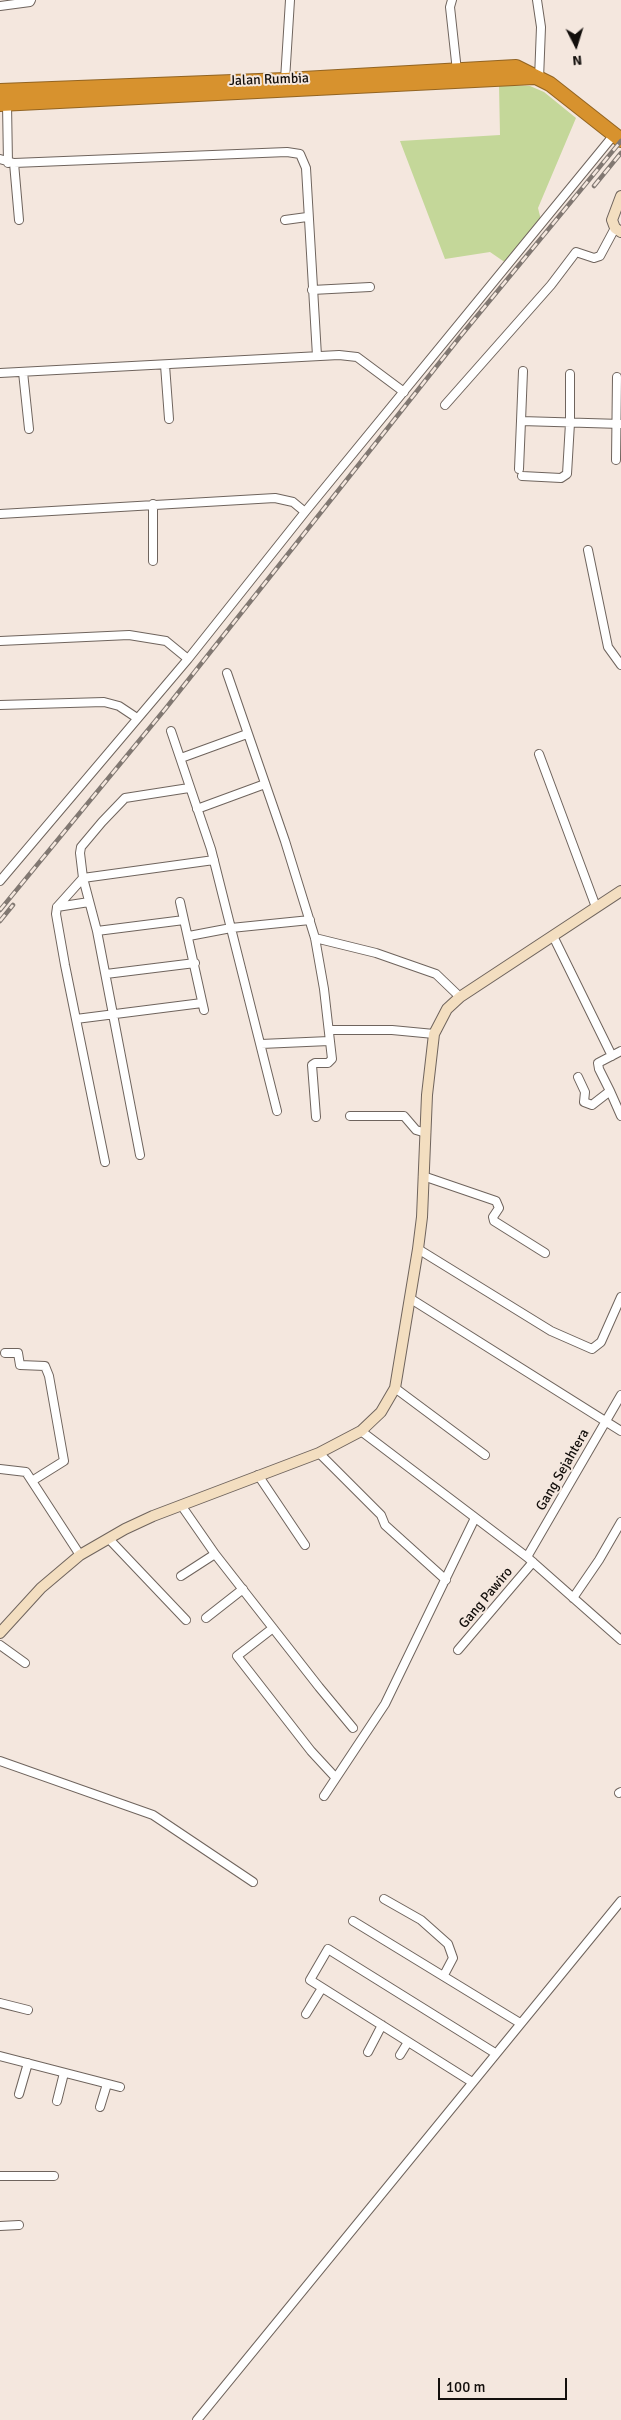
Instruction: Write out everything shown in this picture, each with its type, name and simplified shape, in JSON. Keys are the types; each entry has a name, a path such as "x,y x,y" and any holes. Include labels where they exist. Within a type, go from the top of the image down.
{"highway":[{"name":"Jalan Rumbia","path":"0,91 285,80 516,67 537,78"},
{"name":"Jalan Rumbia","path":"3,104 537,78"},
{"path":"537,78 550,84 617,138"}],"street":[{"path":"0,6 30,2 31,0"},
{"path":"285,80 290,0"},
{"path":"452,0 450,7 457,71"},
{"path":"537,0 541,26 537,78"},
{"path":"3,104 19,220"},
{"path":"0,881 188,659 305,512 617,138"},
{"path":"0,159 11,163 296,152 302,157 306,168 307,217 317,356"},
{"path":"445,405 551,285 576,252 594,258 600,256 618,230 612,216 621,196"},
{"path":"285,220 307,217"},
{"path":"312,290 370,287"},
{"path":"0,373 339,355 357,357 404,392"},
{"path":"165,365 169,419"},
{"path":"522,371 520,472 561,478 568,471 570,374"},
{"path":"23,372 28,429"},
{"path":"616,460 619,424 618,377"},
{"path":"521,421 619,424"},
{"path":"0,514 275,498 293,502 305,512"},
{"path":"153,504 153,561"},
{"path":"588,550 608,647 621,666"},
{"path":"0,640 129,635 166,641 188,659"},
{"path":"227,673 315,938 329,1030 331,1061 315,1063 312,1067 316,1117"},
{"path":"0,705 104,702 119,706 137,718"},
{"path":"171,731 214,860 277,1112"},
{"path":"181,758 247,734"},
{"path":"539,754 596,907"},
{"path":"197,809 265,784"},
{"path":"140,1155 106,974 83,878 80,858 81,848 122,800 128,797 190,788"},
{"path":"105,1162 56,914 57,907 83,878 214,860"},
{"path":"0,1631 41,1588 80,1555 125,1529 181,1505 320,1453 361,1431 381,1412 395,1388 418,1250 422,1217 427,1095 434,1034 447,1009 460,997 621,891"},
{"path":"57,907 89,902"},
{"path":"76,1019 203,1007 195,963 180,902"},
{"path":"97,931 184,920"},
{"path":"189,936 231,928 310,920"},
{"path":"553,936 612,1056"},
{"path":"315,938 376,953 436,974 460,997"},
{"path":"106,974 195,963"},
{"path":"329,1030 392,1030 434,1034"},
{"path":"261,1044 329,1041"},
{"path":"621,1051 598,1064 621,1116"},
{"path":"578,1077 585,1092 584,1099 587,1105 592,1104 610,1091"},
{"path":"350,1116 404,1116 416,1130 426,1133"},
{"path":"423,1176 496,1201 499,1208 493,1217 494,1221 545,1253"},
{"path":"418,1250 551,1331 592,1349 600,1342 621,1297"},
{"path":"410,1299 621,1430"},
{"path":"5,1353 18,1353 19,1364 22,1366 45,1366 50,1376 64,1461 32,1482"},
{"path":"395,1388 485,1455"},
{"name":"Gang Sejahtera","path":"530,1560 621,1395"},
{"path":"361,1431 530,1560 621,1640"},
{"path":"320,1453 381,1515 385,1525 446,1580"},
{"path":"0,1469 23,1470 80,1555"},
{"path":"258,1475 305,1545"},
{"path":"181,1505 215,1554 353,1728"},
{"path":"324,1796 385,1704 475,1518"},
{"path":"573,1598 599,1560 621,1522"},
{"path":"109,1539 186,1620"},
{"path":"181,1576 215,1554"},
{"name":"Gang Pawiro","path":"458,1650 530,1560"},
{"path":"206,1618 243,1589"},
{"path":"273,1628 237,1656 311,1751 335,1777"},
{"path":"0,1645 25,1663"},
{"path":"0,1761 153,1815 253,1882"},
{"path":"384,1899 421,1920 448,1944 453,1958 444,1975"},
{"path":"197,2420 621,1901"},
{"path":"353,1921 520,2023"},
{"path":"472,2082 310,1980 328,1949 495,2053"},
{"path":"306,2014 322,1988"},
{"path":"0,2003 28,2010"},
{"path":"368,2052 382,2025"},
{"path":"400,2055 408,2042"},
{"path":"0,2056 120,2087"},
{"path":"19,2094 28,2063"},
{"path":"57,2101 64,2073"},
{"path":"100,2107 106,2084"},
{"path":"0,2176 54,2176"},
{"path":"0,2226 19,2225"}],"green space":[{"path":"499,85 530,86 544,92 576,118 538,208 541,220 506,263 490,252 445,259 400,141 500,135"}],"railway":[{"path":"0,910 166,708 459,338 621,141"},
{"path":"594,186 621,153"},
{"path":"0,921 13,905"}]}
